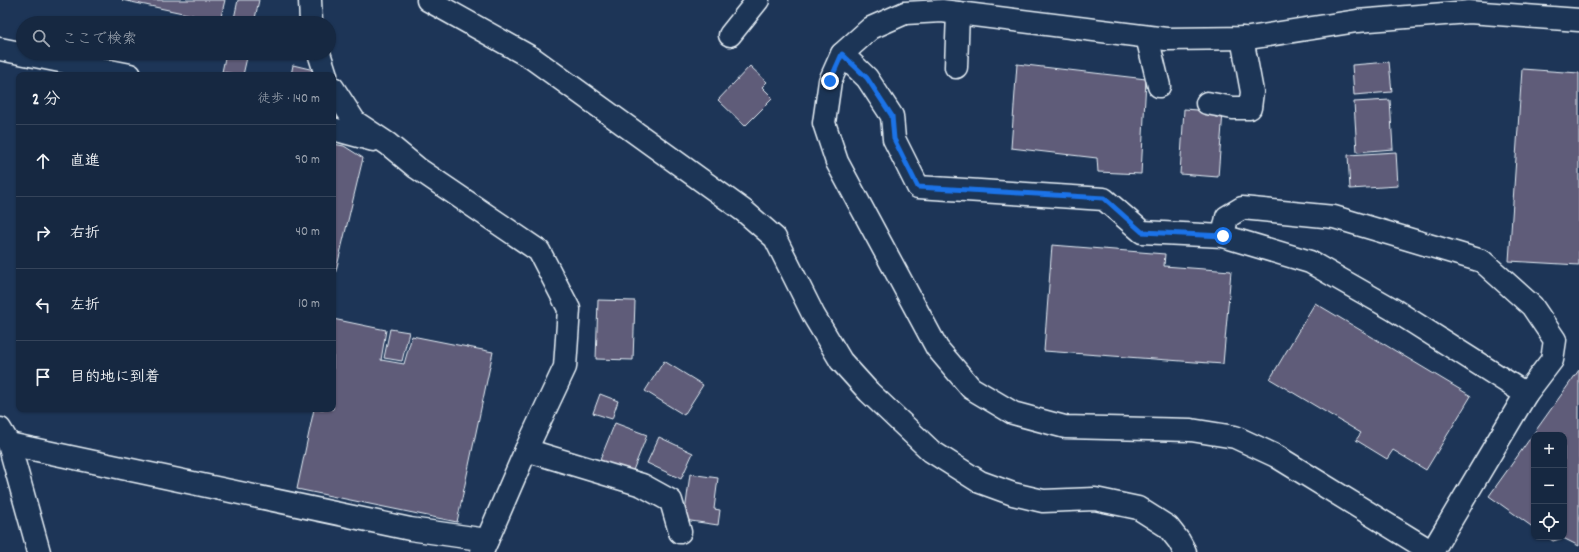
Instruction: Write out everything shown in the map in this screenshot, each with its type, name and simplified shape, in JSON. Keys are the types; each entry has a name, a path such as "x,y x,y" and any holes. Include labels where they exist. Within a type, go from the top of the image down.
{"street":[{"path":"310,0 311,16"},
{"path":"730,35 758,0"},
{"path":"434,2 532,58 744,211 775,238 814,316 840,361 869,392 931,451 980,482 1012,494 1043,501 1095,500 1138,508 1168,527 1186,552"},
{"path":"944,8 956,67"},
{"path":"1223,236 1227,217 1242,208 1250,208 1334,217 1482,262 1532,306 1555,340 1552,360 1526,394 1432,552 1276,456 1235,437 1191,430 1065,427 1013,413 971,388 937,348 836,162 824,123 830,81 842,54 871,28 905,12 944,8 1166,39 1242,38 1358,21 1469,12 1579,20"},
{"path":"1146,37 1159,86"},
{"path":"1207,103 1234,108 1250,108 1252,92 1242,38"},
{"path":"0,49 16,52"},
{"path":"842,54 867,78 892,116 894,139 918,187 1104,198 1142,232 1223,236 1310,262 1394,310 1526,394"},
{"path":"55,60 115,72"},
{"path":"321,60 325,72"},
{"path":"39,552 4,436 484,546 526,450 565,367 569,309 539,251 417,168 388,144 355,122 336,93"},
{"path":"336,130 388,144"},
{"path":"526,450 642,485 671,501 680,532"}],"building":[{"path":"122,0 225,0 221,16 197,16"},
{"path":"238,0 259,0 256,16 235,16"},
{"path":"225,60 246,60 244,72 222,72"},
{"path":"1389,62 1392,92 1354,95 1352,65"},
{"path":"1017,64 1146,79 1141,174 1098,172 1097,158 1011,148"},
{"path":"293,65 318,71 318,72 292,72"},
{"path":"750,66 767,82 762,87 773,98 745,126 718,100"},
{"path":"1522,69 1579,73 1579,265 1509,261"},
{"path":"1390,100 1393,149 1357,152 1354,102"},
{"path":"1184,109 1223,112 1218,177 1180,174"},
{"path":"336,145 344,146 363,158 336,270"},
{"path":"1396,152 1398,186 1350,189 1348,155"},
{"path":"1052,245 1165,254 1164,266 1231,271 1223,364 1044,351"},
{"path":"598,300 635,301 633,360 596,359"},
{"path":"1315,303 1471,396 1426,470 1393,450 1387,459 1356,440 1361,433 1270,379"},
{"path":"336,320 386,330 381,360 404,364 412,336 493,352 457,522 297,489 313,412 336,412"},
{"path":"390,329 409,332 402,361 384,358"},
{"path":"664,361 703,385 684,415 645,391"},
{"path":"1579,370 1579,546 1567,540 1567,432 1535,432"},
{"path":"600,394 618,401 612,419 593,413"},
{"path":"615,423 647,435 630,478 598,465"},
{"path":"659,437 693,453 681,479 647,463"},
{"path":"1531,437 1531,526 1489,496"},
{"path":"690,474 718,478 714,509 720,510 718,525 684,520"}],"route":[{"path":"830,81 842,54 867,78 892,116 894,139 918,187 1104,198 1142,232 1223,236"}]}
